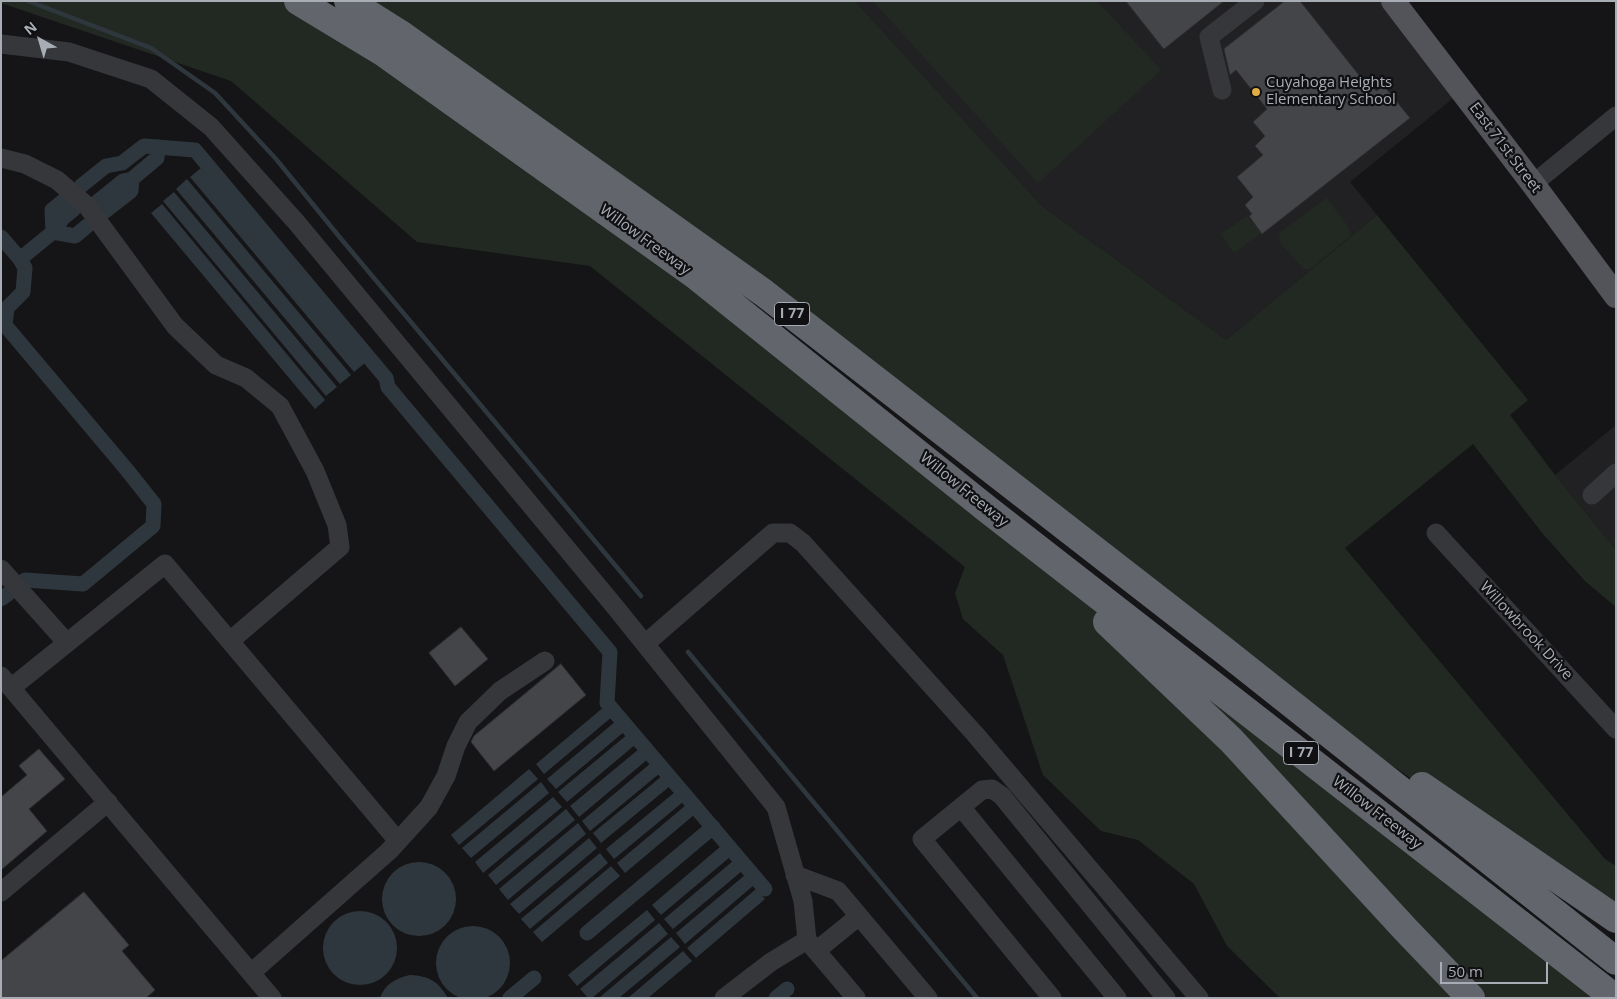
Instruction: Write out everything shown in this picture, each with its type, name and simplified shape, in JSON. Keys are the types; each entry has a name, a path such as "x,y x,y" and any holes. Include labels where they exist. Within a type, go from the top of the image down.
{"highway":[{"name":"Willow Freeway","path":"298,1 384,53 695,275 987,509 1615,998"},
{"name":"Willow Freeway","path":"348,1 399,33 764,293 1221,648 1616,961"},
{"path":"987,509 1231,740 1471,998"},
{"path":"1221,648 1616,919"}],"main road":[{"name":"East 71st Street","path":"1393,1 1534,184 1616,296"}],"street":[{"path":"1222,90 1209,38 1255,1"},
{"path":"1,44 69,52 151,78 212,127 297,224 645,644 776,807 803,901 811,946 856,998"},
{"path":"1534,184 1616,116"},
{"path":"1,158 25,164 57,180 87,206 175,326 216,365 246,378 280,406 315,471 337,525 340,547 230,641"},
{"path":"1592,494 1616,473"},
{"path":"645,644 773,533 790,533 803,543 975,734 1198,998"},
{"name":"Willowbrook Drive","path":"1436,533 1616,730"},
{"path":"272,998 6,682 67,643 165,564 398,841"},
{"path":"1,569 67,643"},
{"path":"251,972 389,851 430,807 446,776 456,746 468,722 500,691 545,661"},
{"path":"1052,998 922,839 982,790 992,789 1002,796 1166,998"},
{"path":"1,892 108,802"},
{"path":"960,807 1116,998"},
{"path":"796,875 838,891 928,998"},
{"path":"724,998 771,962 811,946 859,916"}],"shaded area":[{"path":"1,1 298,1 384,53 1615,998 1280,998 1227,946 1194,884 1138,840 1101,831 1043,775 1003,655 963,619 955,593 965,567 590,266 417,242 231,81 1,3"},
{"path":"348,1 855,1 1041,205 1226,340 1377,215 1528,400 1510,415 1555,475 1616,550 1616,607 1585,581 1543,534 1473,444 1345,548 1605,859 1616,866 1616,919 1221,648"},
{"path":"855,1 1388,1 1462,91 1350,182 1377,215 1226,340 1041,205"},
{"path":"873,1 1097,1 1161,70 1038,183"},
{"path":"201,168 365,363 354,372 190,177"},
{"path":"187,179 351,375 340,384 176,189"},
{"path":"174,192 337,387 326,396 163,201"},
{"path":"1327,198 1349,228 1350,236 1310,269 1304,269 1281,244 1279,233"},
{"path":"162,204 325,400 315,409 151,213"},
{"path":"1247,216 1261,233 1234,253 1221,234"},
{"path":"1616,425 1616,550 1555,475"},
{"path":"605,706 613,716 544,774 536,764"},
{"path":"616,721 625,731 556,789 547,779"},
{"path":"628,734 636,744 567,802 558,792"},
{"path":"639,749 648,759 579,817 570,806"},
{"path":"651,763 660,773 590,831 582,821"},
{"path":"529,769 538,779 459,845 451,835"},
{"path":"662,776 670,786 601,843 593,833"},
{"path":"541,782 549,793 471,858 462,848"},
{"path":"675,792 683,802 614,859 606,849"},
{"path":"553,797 562,807 483,873 475,862"},
{"path":"686,805 694,815 625,873 617,863"},
{"path":"566,809 575,820 496,885 488,875"},
{"path":"578,823 586,834 508,900 499,889"},
{"path":"589,838 597,848 519,914 510,904"},
{"path":"721,846 730,857 661,915 652,905"},
{"path":"600,853 608,863 530,929 521,919"},
{"path":"733,861 742,871 673,929 664,919"},
{"path":"419,862 440,868 450,878 456,899 450,920 440,930 419,936 398,930 388,920 382,899 388,878 398,868"},
{"path":"611,866 620,876 542,942 533,932"},
{"path":"745,875 754,885 685,944 676,933"},
{"path":"756,889 765,899 696,958 687,948"},
{"path":"647,910 655,920 577,986 568,975"},
{"path":"360,911 381,917 391,927 397,948 391,969 381,979 360,985 339,979 329,969 323,948 329,927 339,917"},
{"path":"659,923 668,934 592,998 588,998 580,989"},
{"path":"473,926 487,929 499,937 507,949 510,963 507,977 499,989 487,997 473,1000 459,997 447,989 439,977 436,963 439,949 447,937 459,929"},
{"path":"671,937 680,947 619,998 599,998"},
{"path":"683,951 692,961 648,998 628,998"},
{"path":"410,975 432,980 441,987 448,998 380,998 392,982"}],"building":[{"path":"1126,1 1224,1 1164,49"},
{"path":"1285,1 1300,1 1366,84 1370,81 1376,91 1384,86 1410,118 1262,234 1249,216 1252,214 1245,205 1253,197 1237,177 1263,155 1255,146 1265,136 1253,122 1267,109 1236,70 1230,75 1224,49"},
{"path":"461,627 488,659 455,686 429,653"},
{"path":"561,664 586,695 494,771 471,742 474,736"},
{"path":"39,749 65,779 29,809 47,831 1,870 1,797 27,775 19,766"},
{"path":"84,892 129,945 122,951 155,990 146,998 1,998 1,961"}],"waterway":[{"path":"28,1 151,48 215,93 276,159 641,596"},
{"path":"81,186 106,166 122,163 144,146 195,150 386,378 388,387 610,652 607,703 765,889"},
{"path":"92,206 123,181 132,179 157,158 158,147"},
{"path":"100,215 131,191 132,179"},
{"path":"53,232 52,210 63,201"},
{"path":"25,580 83,584 153,526 154,504 5,325 7,308 23,292 25,268 20,259 53,232 63,218 73,210"},
{"path":"53,232 75,236 87,226"},
{"path":"1,237 20,259"},
{"path":"1,599 8,594"},
{"path":"688,652 977,998"},
{"path":"587,933 713,827"},
{"path":"510,998 534,978"},
{"path":"776,998 787,989"}],"place":[{"name":"Cuyahoga Heights Elementary School","path":"1256,92"}]}
